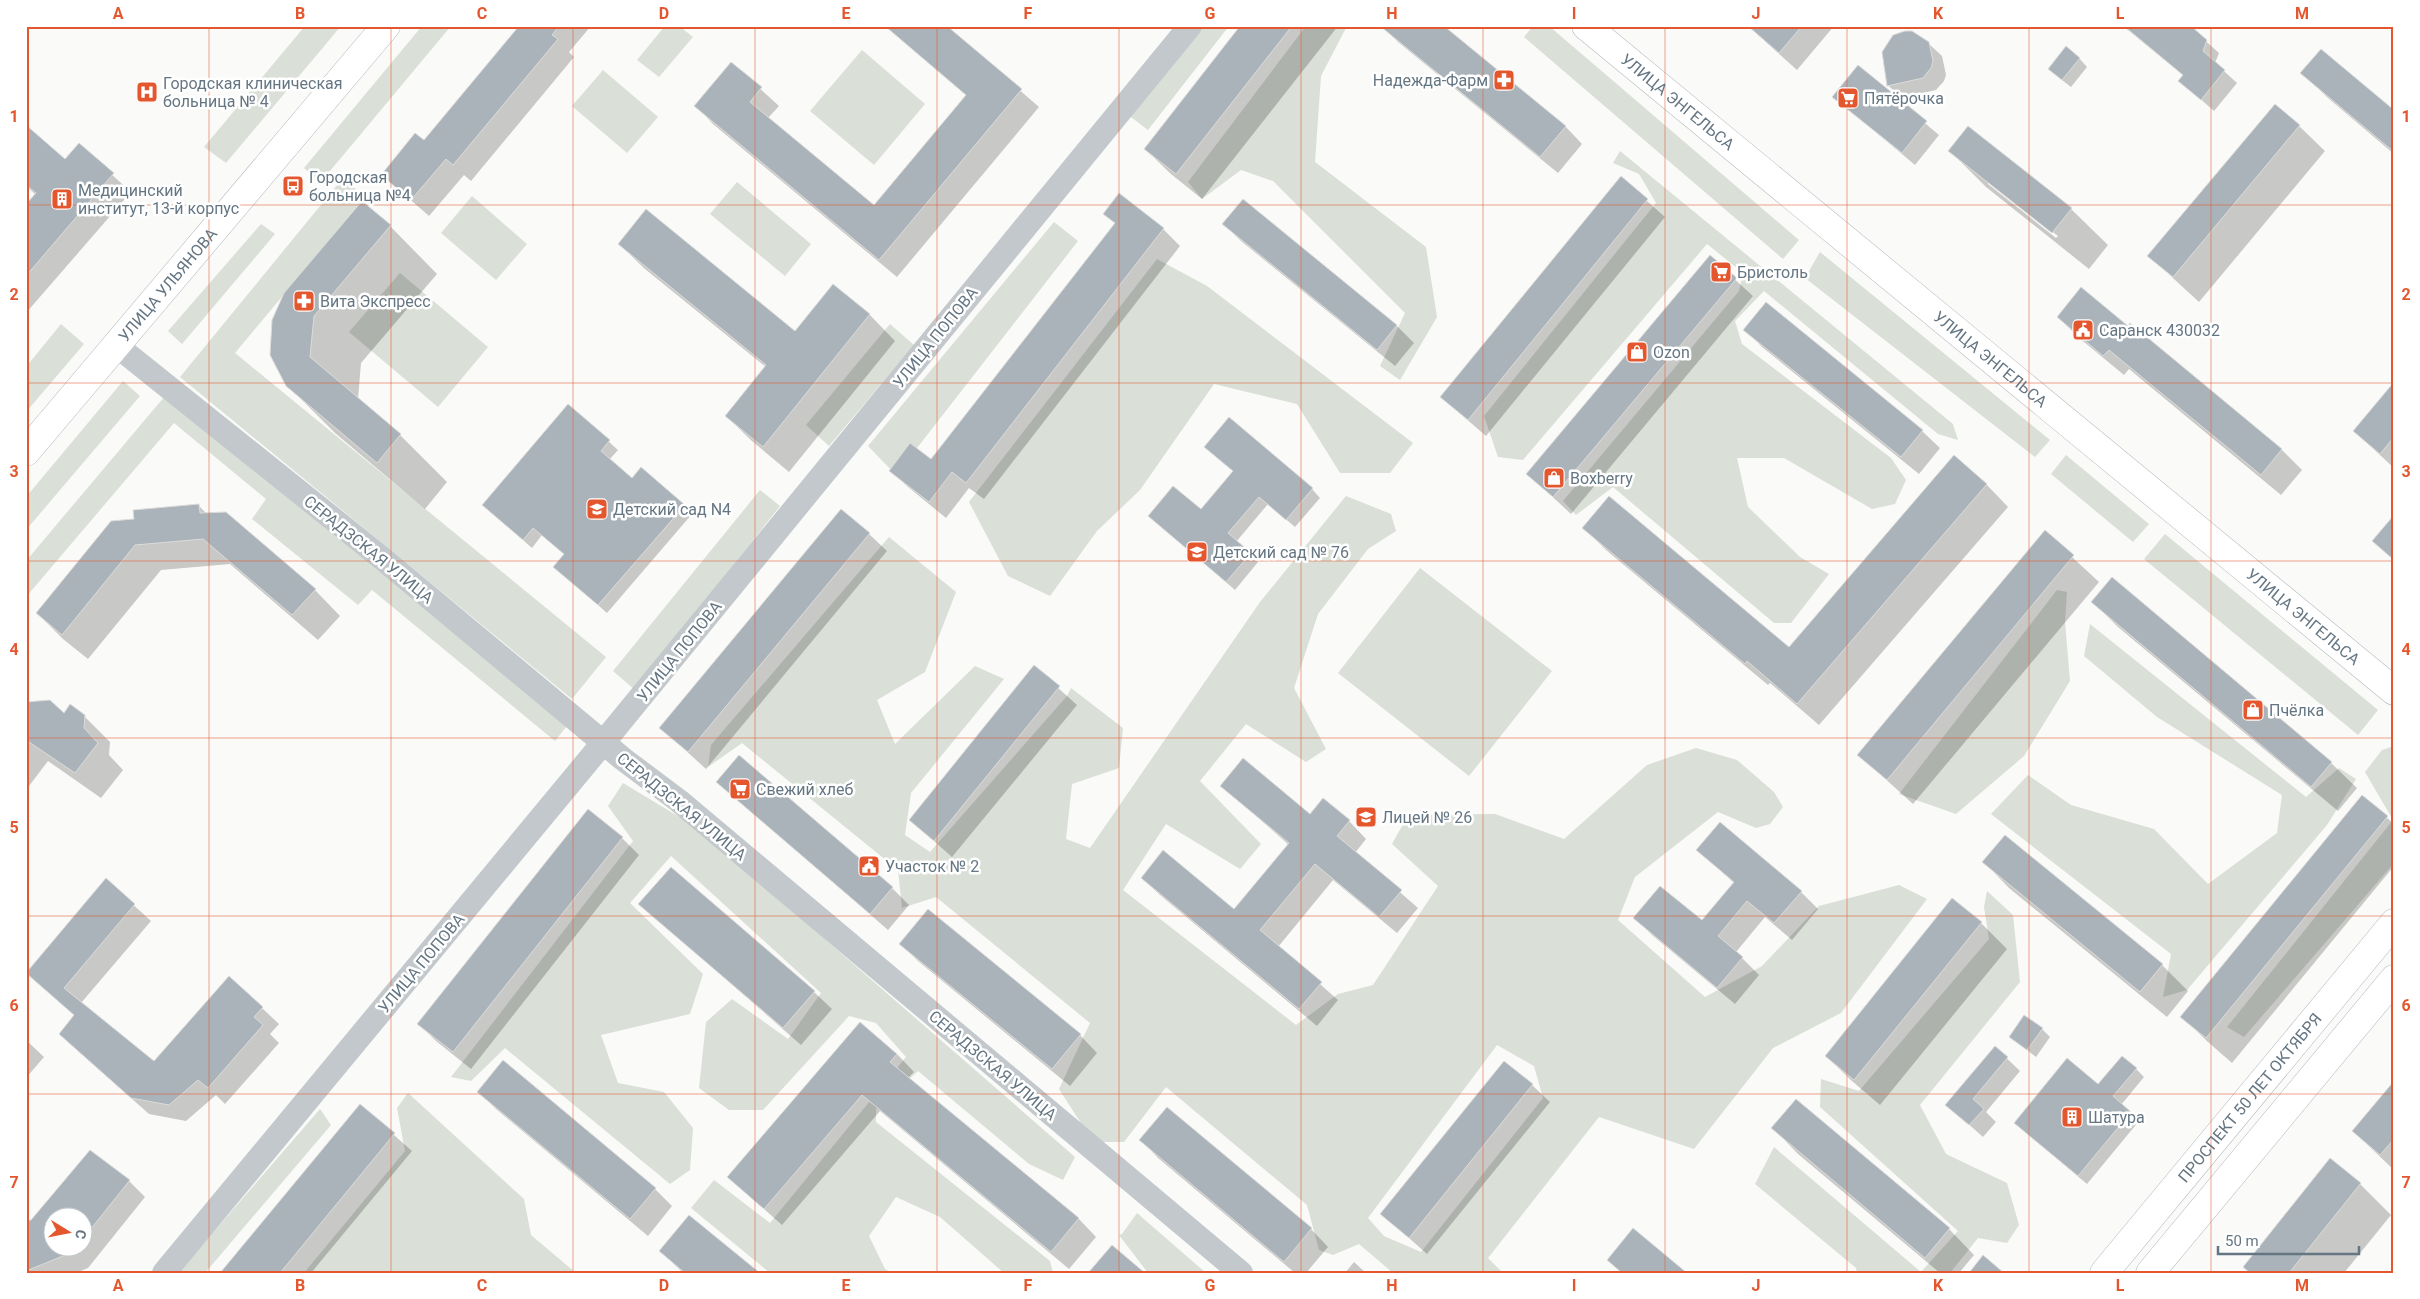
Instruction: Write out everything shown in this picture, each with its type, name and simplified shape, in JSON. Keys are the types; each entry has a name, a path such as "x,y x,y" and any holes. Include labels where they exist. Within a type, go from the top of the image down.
{"main road":[{"name":"УЛИЦА УЛЬЯНОВА","path":"26,452 386,26"},
{"name":"УЛИЦА ЭНГЕЛЬСА","path":"1586,26 2394,691"},
{"name":"ПРОСПЕКТ 50 ЛЕТ ОКТЯБРЯ","path":"2104,1273 2394,923"},
{"path":"2150,1273 2394,980"}],"street":[{"name":"УЛИЦА ПОПОВА","path":"164,1273 604,743 1190,26"},
{"name":"СЕРАДЗСКАЯ УЛИЦА","path":"117,346 383,559 604,743 679,801 1241,1273"}],"shaded area":[{"path":"305,26 341,26 226,163 204,147"},
{"path":"422,26 451,26 320,183 304,168"},
{"path":"665,26 679,26 693,37 659,77 637,60"},
{"path":"1201,26 1229,26 1148,130 1127,114"},
{"path":"1306,26 1347,26 1321,76 1315,162 1426,247 1437,317 1400,380 1380,366 1405,313 1273,181 1241,170 1202,199 1188,182"},
{"path":"1533,26 1549,26 1799,240 1783,259 1524,37"},
{"path":"862,50 925,104 874,165 810,111"},
{"path":"603,70 658,117 627,153 572,106"},
{"path":"1620,151 1953,424 1958,440 1938,434 1764,291 1735,321 1742,344 1891,458 1906,480 1895,504 1872,509 1784,458 1737,458 1748,507 1800,557 1829,574 1791,623 1774,623 1613,487 1576,515 1563,501 1739,291 1743,273 1707,244 1523,460 1498,457 1484,416 1656,203 1639,174 1613,163"},
{"path":"343,178 365,197 235,353 606,657 572,699 180,377"},
{"path":"737,182 811,244 785,276 710,214"},
{"path":"472,196 527,244 496,280 441,233"},
{"path":"1054,222 1078,241 896,475 868,446"},
{"path":"261,224 275,234 182,344 168,331"},
{"path":"1820,252 2050,440 2035,457 1805,278"},
{"path":"1157,259 1207,286 1413,443 1390,473 1340,473 1297,404 1214,384 1140,490 1097,531 1050,596 1008,576 969,502"},
{"path":"400,273 488,347 438,407 349,332"},
{"path":"61,324 84,344 26,412 26,367"},
{"path":"890,324 914,345 829,446 806,425"},
{"path":"123,381 140,396 26,530 26,497"},
{"path":"165,396 570,722 555,741 372,590 358,605 252,519 266,499 174,423 26,597 26,561"},
{"path":"2066,455 2149,524 2133,542 2051,474"},
{"path":"760,490 780,506 635,690 613,671"},
{"path":"1346,496 1391,514 1396,531 1368,549 1318,614 1294,688 1326,749 1306,762 1246,724 1200,781 1261,844 1240,869 1166,824 1123,890 1296,1025 1338,994 1373,985 1438,886 1392,844 1408,815 1495,814 1564,839 1647,765 1696,748 1737,760 1774,792 1783,807 1770,824 1756,828 1718,812 1635,877 1618,920 1705,997 1762,966 1819,906 1899,885 1927,899 1841,1013 1773,1048 1694,1149 1599,1117 1488,1258 1503,1273 1393,1273 1359,1244 1333,1255 1319,1250 1307,1205 1166,1087 1124,1142 1093,1142 1059,1089 1090,1023 936,897 902,908 898,870 742,743 708,767 711,745 889,537 956,592 925,672 877,700 895,744 975,666 1004,679 911,793 905,835 930,852 1067,696 1071,688 1123,728 1119,768 1072,784 1066,839 1090,848 1260,602","holes":["1497,1045 1534,1066 1543,1098 1421,1252 1384,1236 1368,1218"]},
{"path":"2165,534 2378,710 2358,735 2144,559"},
{"path":"1420,568 1552,671 1469,776 1338,673"},
{"path":"2057,590 2067,592 2065,622 2070,681 2024,756 1956,814 1899,794"},
{"path":"2090,624 2306,797 2339,768 2356,779 2327,825 2187,990 2163,997 2171,954 1991,814 2028,775 2071,805 2154,829 2208,884 2277,833 2282,795 2157,717 2084,656"},
{"path":"2394,746 2394,863 2244,1037 2227,1027 2393,820 2365,772 2382,750"},
{"path":"623,783 696,827 1075,1157 1063,1180 1029,1164 918,1071 876,1109 876,1122 1050,1261 1053,1273 1004,1273 940,1217 896,1197 869,1236 885,1269 892,1273 770,1273 691,1208 714,1180 770,1223 906,1057 876,1023 849,1016 763,1110 729,1110 699,1088 706,1022 732,999 788,1039 821,993 671,856 630,903 703,974 690,1014 601,1035 618,1083 664,1092 693,1128 690,1170 670,1184 505,1048 471,1081 451,1077 633,841 608,806"},
{"path":"1987,891 2013,915 2020,982 1920,1105 1946,1154 2007,1183 2019,1225 2007,1243 1978,1238 1950,1273 1857,1273 1856,1268 1755,1184 1774,1147 1921,1272 1958,1231 1820,1107 1821,1079 1859,1091 1989,939 1984,907"},
{"path":"408,1093 524,1199 531,1235 576,1273 304,1273 405,1151 397,1108"},
{"path":"320,1109 331,1125 205,1273 178,1273"},
{"path":"1137,1213 1206,1273 1148,1273 1119,1235 1122,1234"}],"building":[{"path":"519,26 559,26 552,35 558,39 453,165 446,159 411,200 381,175 415,133 424,140"},
{"path":"885,26 947,26 1022,89 879,260 694,106 731,62 762,87 750,102 874,205 966,95"},
{"path":"1240,26 1292,26 1176,174 1144,149"},
{"path":"1380,26 1444,26 1566,126 1540,157"},
{"path":"1748,26 1802,26 1779,53"},
{"path":"2124,26 2191,26 2207,40 2203,51 2225,70 2201,100 2178,81 2183,75"},
{"path":"1912,31 1929,42 1933,61 1931,68 1923,78 1887,86 1882,52 1893,35"},
{"path":"2066,46 2080,58 2062,80 2048,69"},
{"path":"2321,49 2394,110 2394,152 2300,73"},
{"path":"1858,65 1927,121 1902,153 1832,97"},
{"path":"2275,104 2300,125 2173,277 2147,256"},
{"name":"Медицинский институт, 13-й корпус","path":"26,125 65,159 79,143 114,173 26,276 26,204 36,193 26,185"},
{"path":"1968,126 2072,208 2052,233 1948,151"},
{"path":"1621,176 1648,199 1468,420 1440,397"},
{"path":"1119,193 1164,228 966,483 952,472 929,502 889,471 910,443 931,459 1115,223 1103,214"},
{"path":"1243,199 1397,325 1377,350 1222,224"},
{"path":"362,201 391,225 314,316 310,357 401,434 377,463 286,386 270,355 272,320 284,293"},
{"path":"646,209 795,331 833,284 870,314 763,447 725,416 766,365 618,244"},
{"path":"1710,255 1737,278 1553,497 1526,474"},
{"path":"2081,287 2128,326 2130,323 2282,449 2261,475 2109,350 2103,356 2057,317"},
{"path":"1766,302 1923,430 1901,457 1743,330"},
{"path":"2394,382 2394,437 2380,454 2353,431"},
{"path":"568,404 610,440 601,451 632,478 641,467 685,505 598,605 553,567 564,554 533,528 523,540 482,505"},
{"path":"1229,417 1313,488 1286,520 1259,497 1228,533 1251,553 1226,582 1148,516 1173,486 1201,509 1233,471 1204,447"},
{"path":"1954,455 1987,484 1797,704 1747,661 1745,664 1582,528 1609,496 1789,647"},
{"path":"199,504 200,513 226,512 316,589 292,615 203,539 135,545 62,635 36,613 111,521 134,519 133,510"},
{"path":"841,509 870,533 688,752 659,728"},
{"path":"2394,515 2394,560 2372,541"},
{"path":"2045,530 2074,555 1887,780 1857,755"},
{"path":"2112,577 2332,762 2311,787 2091,602"},
{"path":"1034,665 1060,686 934,841 909,820"},
{"path":"50,700 64,713 70,704 85,715 84,728 98,743 75,773 26,740 26,702"},
{"path":"739,755 893,887 870,914 716,782"},
{"path":"1243,758 1310,814 1323,798 1350,820 1337,836 1402,890 1379,917 1315,864 1260,930 1322,982 1299,1009 1141,878 1163,850 1234,909 1289,843 1220,786"},
{"path":"2362,795 2388,816 2206,1038 2180,1017"},
{"path":"588,809 623,837 453,1052 417,1024"},
{"path":"1720,822 1802,891 1774,923 1747,901 1718,936 1743,957 1717,988 1633,918 1660,886 1702,920 1734,882 1696,850"},
{"path":"2005,835 2163,964 2140,992 1982,862"},
{"path":"671,867 815,991 783,1028 638,904"},
{"path":"106,878 135,904 64,988 154,1061 229,976 263,1007 254,1017 263,1025 208,1088 198,1080 169,1105 131,1098 59,1034 74,1015 26,973"},
{"path":"1952,898 1982,922 1854,1080 1825,1056"},
{"path":"928,909 1081,1034 1052,1069 899,944"},
{"path":"2024,1015 2043,1028 2027,1050 2009,1037"},
{"path":"860,1022 897,1054 890,1062 1079,1218 1051,1252 862,1095 764,1209 727,1177"},
{"path":"1995,1046 2008,1057 1973,1099 1984,1109 1969,1125 1945,1105"},
{"name":"Шатура","path":"2122,1056 2137,1068 2113,1096 2131,1112 2078,1176 2014,1123 2067,1058 2098,1084"},
{"path":"503,1060 656,1188 630,1219 477,1092"},
{"path":"1504,1061 1533,1084 1409,1238 1380,1214"},
{"path":"2394,1081 2394,1139 2380,1155 2352,1131"},
{"path":"1796,1099 1950,1228 1925,1258 1771,1128"},
{"path":"360,1104 395,1133 280,1273 220,1273"},
{"path":"1167,1107 1312,1228 1284,1262 1139,1140"},
{"path":"90,1150 130,1180 92,1228 92,1206 43,1206"},
{"path":"2330,1158 2361,1183 2289,1273 2250,1273 2243,1267"},
{"path":"42,1207 42,1256 63,1256 26,1271 26,1221 31,1220"},
{"path":"689,1215 760,1273 685,1273 659,1251"},
{"path":"1633,1228 1687,1273 1622,1273 1607,1260"},
{"path":"1112,1245 1145,1273 1088,1273"},
{"path":"1983,1255 2004,1273 1969,1273"}],"place":[{"name":"Надежда-Фарм","path":"1504,80"},
{"name":"Городская клиническая больница № 4","path":"147,92"},
{"name":"Пятёрочка","path":"1848,98"},
{"name":"Городская больница №4","path":"293,186"},
{"name":"Медицинский институт, 13-й корпус","path":"62,199"},
{"name":"Бристоль","path":"1721,272"},
{"name":"Вита Экспресс","path":"304,301"},
{"name":"Саранск 430032","path":"2083,330"},
{"name":"Ozon","path":"1637,352"},
{"name":"Boxberry","path":"1554,478"},
{"name":"Детский сад N4","path":"597,509"},
{"name":"Детский сад № 76","path":"1197,552"},
{"name":"Пчёлка","path":"2253,710"},
{"name":"Свежий хлеб","path":"740,789"},
{"name":"Лицей № 26","path":"1366,817"},
{"name":"Участок № 2","path":"869,866"},
{"name":"Шатура","path":"2072,1117"}]}
